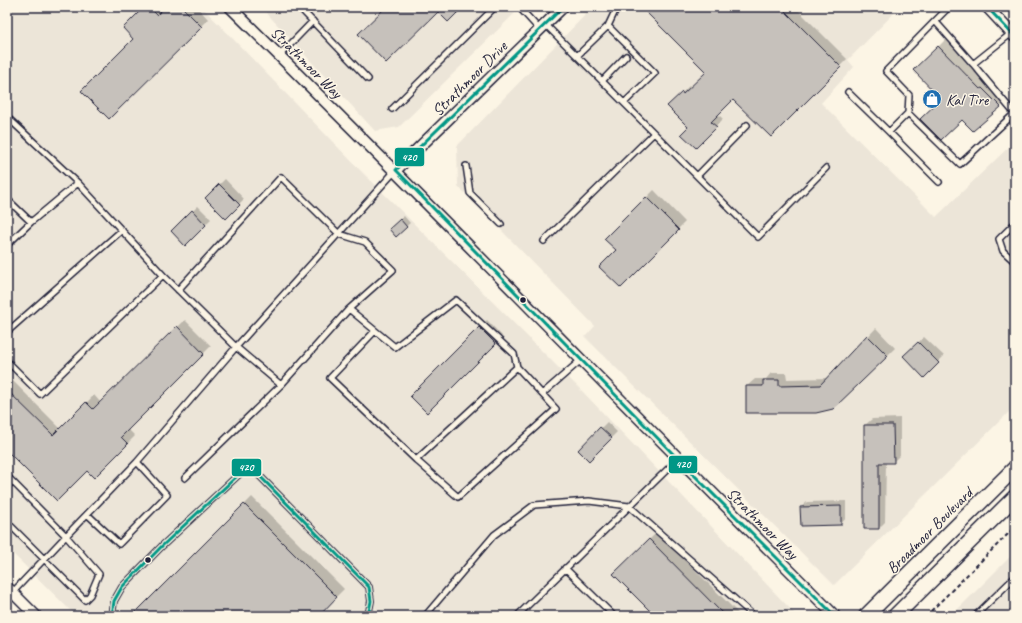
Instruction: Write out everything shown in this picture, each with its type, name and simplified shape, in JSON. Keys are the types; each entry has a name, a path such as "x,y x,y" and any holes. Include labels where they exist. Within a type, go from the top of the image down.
{"main road":[{"name":"Broadmoor Boulevard","path":"866,616 1015,468"},
{"path":"895,616 904,610 1014,499"}],"street":[{"name":"Strathmoor Way","path":"230,7 396,170 678,459 835,616"},
{"name":"Strathmoor Drive","path":"396,170 563,7"},
{"path":"987,7 1014,33"},
{"path":"10,590 36,616"}],"lane":[{"path":"300,7 368,79"},
{"path":"392,109 495,7"},
{"path":"519,7 577,56 758,237 826,168"},
{"path":"577,56 608,26 617,7"},
{"path":"889,132 908,113 909,95 886,71 949,7"},
{"path":"279,56 313,21"},
{"path":"908,113 960,164 1014,113 935,21"},
{"path":"608,26 655,73 624,103"},
{"path":"973,64 1014,33"},
{"path":"602,81 626,56"},
{"path":"848,92 939,182"},
{"path":"7,117 78,183 163,275 236,347 281,385"},
{"path":"697,176 747,125"},
{"path":"544,241 654,133"},
{"path":"466,166 470,193 501,224"},
{"path":"10,590 44,559 137,462 236,347 396,170"},
{"path":"178,290 281,177 339,234 364,242 393,270 349,309 281,385 185,478"},
{"path":"7,245 31,222 78,183"},
{"path":"7,199 31,222"},
{"path":"1015,223 999,239 1004,251 1015,262"},
{"path":"7,332 122,230"},
{"path":"7,361 40,394 163,275"},
{"path":"349,309 395,347 456,300 514,354 517,367 556,409 458,497 416,460 330,378 375,331"},
{"path":"542,394 581,360"},
{"path":"416,460 517,367"},
{"path":"517,616 678,459"},
{"path":"87,514 119,544 167,495 137,462"},
{"path":"112,616 114,601 122,587 162,546 249,465 369,588 371,601 368,616"},
{"path":"7,476 66,536 99,574 90,595 84,600 7,522"},
{"path":"425,616 494,535 534,505 589,501 629,506 754,616"},
{"path":"565,568 614,616"},
{"path":"975,616 1015,577"}],"path":[{"path":"926,616 1015,527"}],"shaded area":[{"path":"7,7 202,7 360,170 583,392 797,616 76,616 7,548"},
{"path":"261,7 521,7 399,127 375,131"},
{"path":"593,7 900,7 848,60 854,67 821,103 936,217 1015,141 1015,406 834,585 585,337 595,326 458,186 457,146"},
{"path":"1015,552 1015,616 951,616"}],"building":[{"path":"144,7 149,7 157,15 165,7 182,7 202,27 109,119 81,91 133,39 123,28"},
{"path":"386,7 463,7 448,22 438,12 386,63 358,34"},
{"path":"641,7 781,7 841,67 771,137 733,100 711,122 717,127 696,148 681,134 688,127 667,106 682,92 683,94 706,72"},
{"path":"938,46 980,89 982,88 1001,107 973,131 962,120 941,140 920,119 941,99 913,70"},
{"path":"219,184 240,205 226,219 205,198"},
{"path":"646,197 679,230 621,288 599,267 616,250 604,239"},
{"path":"192,210 206,225 185,246 171,231"},
{"path":"400,219 407,227 396,237 389,229"},
{"path":"177,326 204,354 121,437 128,444 94,478 87,471 57,501 7,451 7,390 53,435 86,402 93,409"},
{"path":"479,327 496,344 427,413 410,396"},
{"path":"867,335 888,356 833,409 816,413 746,413 746,386 763,386 763,380 779,380 779,386 820,385"},
{"path":"918,342 939,363 924,378 903,356"},
{"path":"864,425 893,425 894,463 879,463 879,529 864,529"},
{"path":"600,427 612,438 589,461 578,450"},
{"path":"244,504 337,597 319,616 132,616"},
{"path":"841,506 841,525 801,526 800,507"},
{"path":"649,539 725,616 655,616 613,574"}],"transit line":[{"name":"420","path":"563,7 396,170 678,459 835,616"},
{"name":"420","path":"987,7 1015,37"},
{"name":"420","path":"112,616 114,601 122,587 162,546 249,465 369,587 371,601 368,616"}],"place":[{"name":"Kal Tire","path":"932,99"}]}
